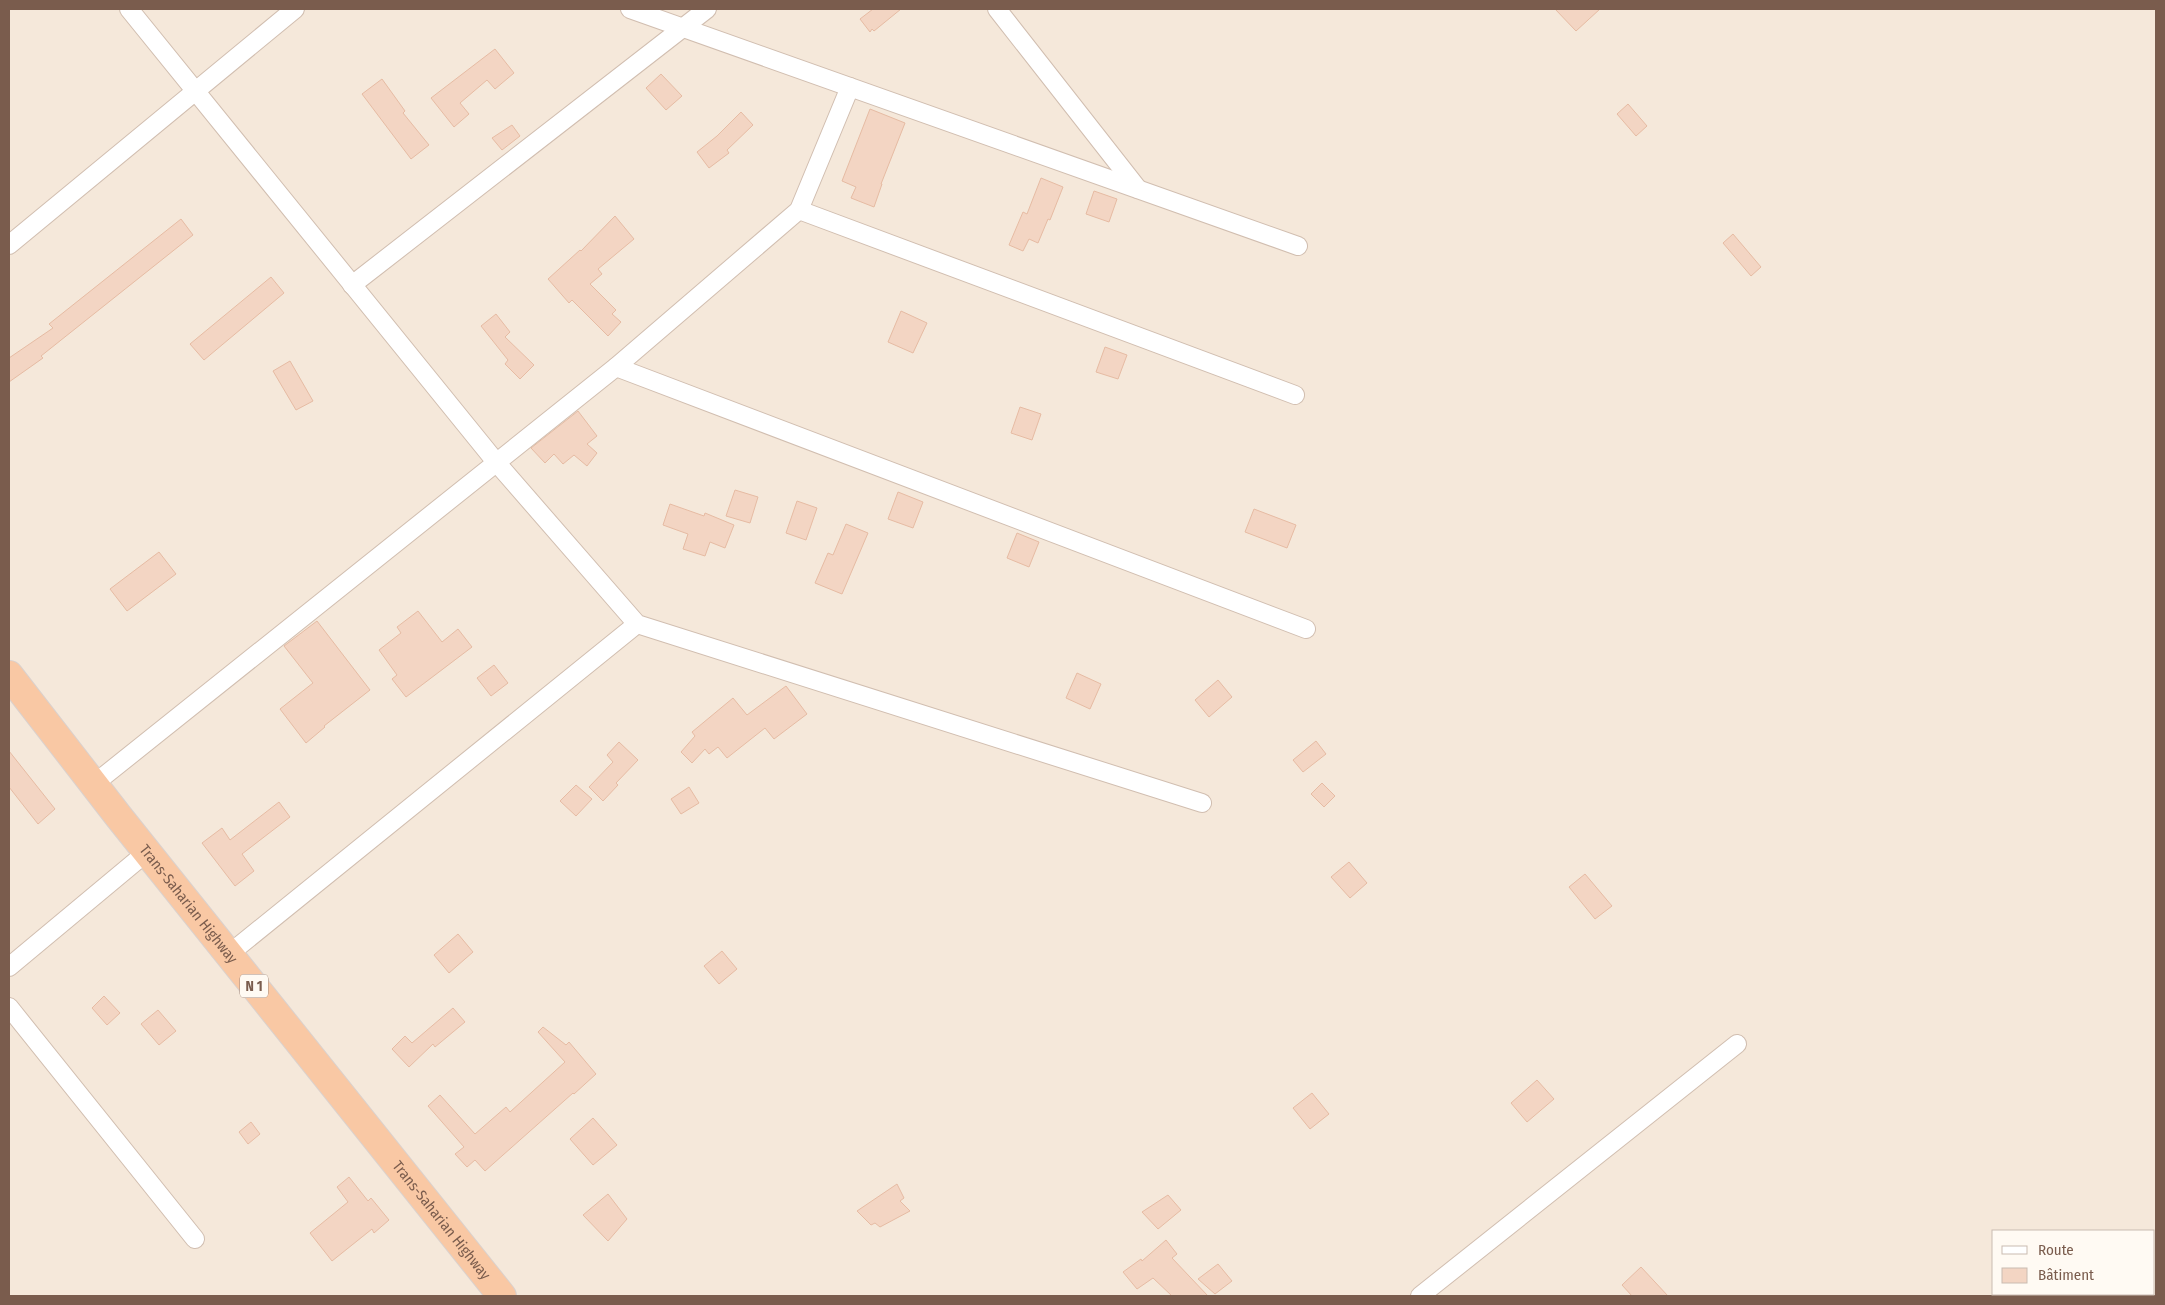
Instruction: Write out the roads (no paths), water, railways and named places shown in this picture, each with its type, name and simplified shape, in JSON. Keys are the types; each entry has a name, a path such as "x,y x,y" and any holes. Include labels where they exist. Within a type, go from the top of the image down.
{"highway":[{"name":"Trans-Saharian Highway","path":"9,675 147,852 502,1296"}],"street":[{"path":"129,9 496,462 637,624 1202,803"},
{"path":"9,245 295,9"},
{"path":"630,9 1298,246"},
{"path":"352,285 707,9"},
{"path":"997,9 1138,189"},
{"path":"94,784 616,367 799,210 850,87"},
{"path":"799,210 1295,395"},
{"path":"616,367 1306,629"},
{"path":"229,954 637,624"},
{"path":"9,967 147,852"},
{"path":"9,1007 195,1238"},
{"path":"1420,1296 1738,1044"}]}
